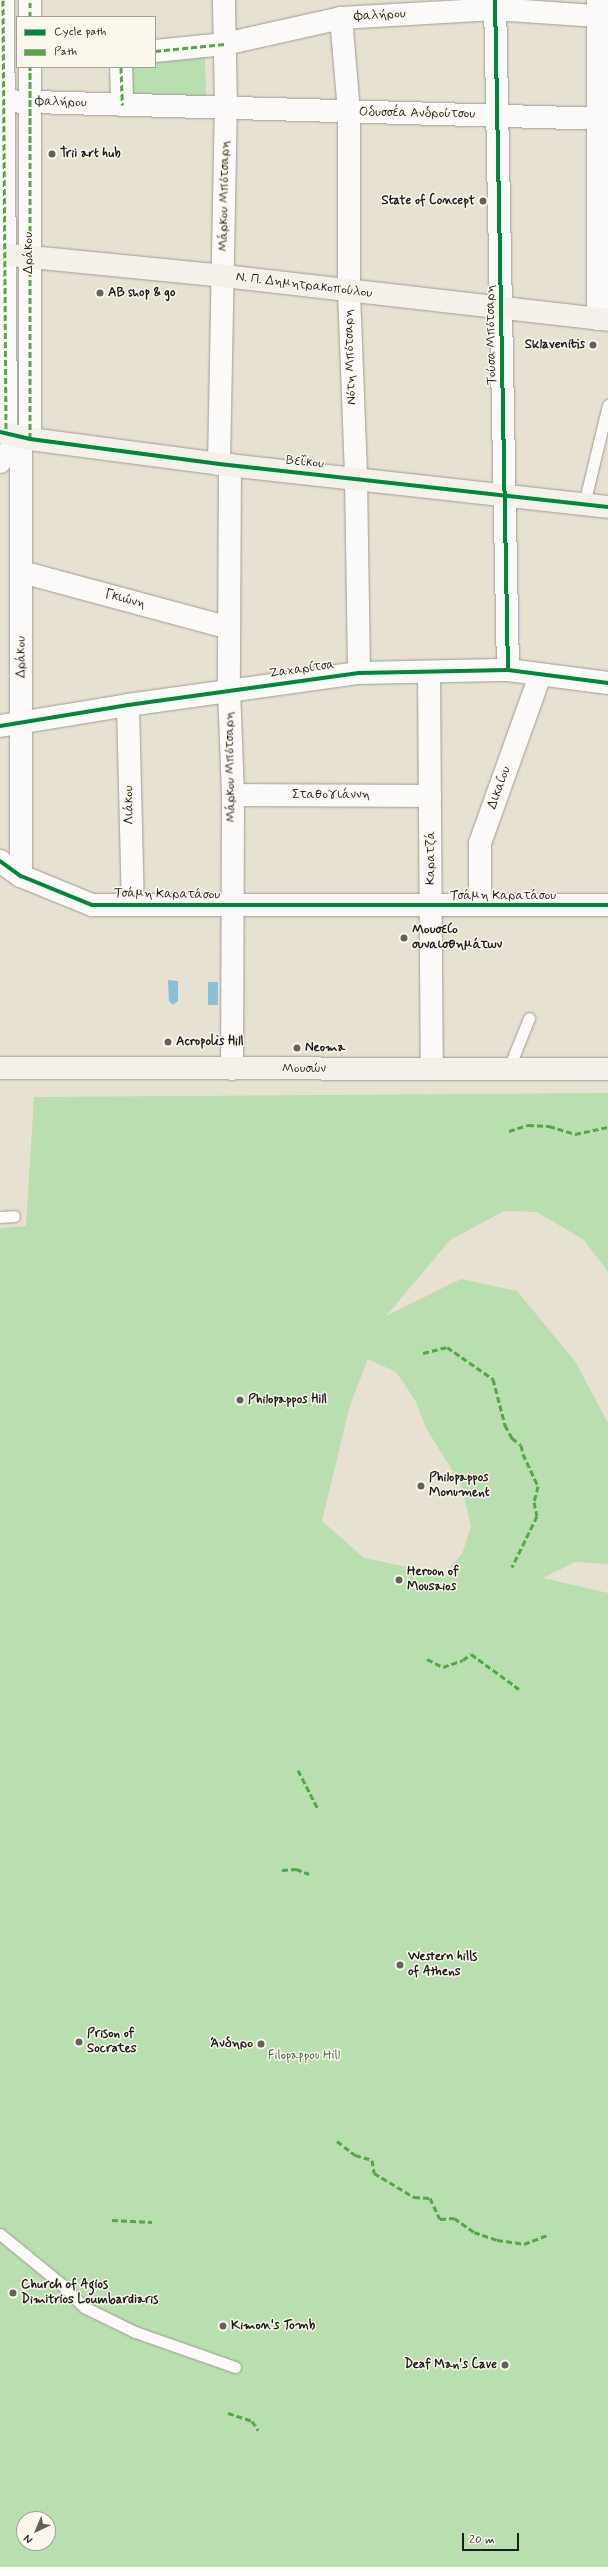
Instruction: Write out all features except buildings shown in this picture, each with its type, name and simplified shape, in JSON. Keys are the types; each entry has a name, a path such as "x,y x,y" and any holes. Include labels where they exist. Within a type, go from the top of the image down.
{"street":[{"name":"Δράκου","path":"3,0 2,254 22,572 20,876"},
{"path":"30,0 30,16"},
{"name":"Μάρκου Μπότσαρη","path":"224,0 226,107 224,276 225,465 229,690 233,794 231,906 232,1069"},
{"name":"Φαλήρου","path":"156,51 225,44 341,18 495,5 601,11"},
{"name":"Τούσα Μπότσαρη","path":"495,5 508,670"},
{"path":"601,11 603,119 603,320"},
{"name":"Νότη Μπότσαρη","path":"341,18 349,112 349,292 356,478 359,673"},
{"name":"Δράκου","path":"14,435 29,257 30,68"},
{"path":"121,68 122,105"},
{"name":"Φαλήρου","path":"2,101 226,107"},
{"name":"Οδυσσέα Ανδρούτσου","path":"226,107 603,119"},
{"name":"Ν. Π. Δημητρακοπούλου","path":"2,254 224,276 349,292 603,320"},
{"path":"0,462 14,435"},
{"name":"Βεΐκου","path":"14,435 225,465 356,478 608,507"},
{"name":"Γκιώνη","path":"22,572 229,628"},
{"name":"Ζαχαρίτσα","path":"0,726 229,690 359,673 508,670 608,683"},
{"name":"Καρατζά","path":"429,672 432,1069"},
{"name":"Δικαίου","path":"480,905 480,843 540,675"},
{"name":"Λιάκου","path":"128,705 133,904"},
{"name":"Σταθογιάννη","path":"233,794 430,796"},
{"name":"Τσάμη Καρατάσου","path":"0,862 20,876 92,905 608,905"},
{"name":"Μουσών","path":"0,1068 608,1069"}],"lane":[{"path":"584,504 608,405"},
{"path":"508,1070 529,1018"},
{"path":"0,1217 14,1216"},
{"path":"0,2234 61,2284 84,2307 135,2332 235,2367"}],"green space":[{"path":"205,57 206,97 132,100 130,68 156,68 156,59"},
{"name":"Filopappou Hill","path":"608,1093 608,1272 584,1240 537,1212 504,1211 450,1240 386,1316 461,1279 517,1291 575,1361 608,1423 608,1564 575,1562 543,1578 608,1593 608,2567 0,2567 0,1228 26,1226 34,1097","holes":["368,1359 396,1372 415,1400 427,1430 461,1484 471,1526 462,1554 449,1568 450,1576 364,1558 322,1521 350,1405"]}],"water":[{"path":"168,980 178,981 178,1001 173,1005 169,1001"},
{"path":"208,982 218,982 218,1005 208,1005"}],"marked path":[{"path":"3,0 6,434"},
{"path":"30,0 30,16"},
{"path":"156,51 225,44"},
{"path":"30,68 30,439"},
{"path":"121,68 122,105"},
{"path":"509,1131 528,1125 549,1126 575,1134 608,1127"},
{"path":"423,1353 447,1347 493,1379 505,1425 512,1438 521,1445 523,1454 538,1486 534,1502 537,1516 512,1567"},
{"path":"427,1659 443,1667 463,1660 471,1654 519,1689 515,1687"},
{"path":"298,1770 318,1809"},
{"path":"282,1870 296,1869 309,1874"},
{"path":"337,2141 355,2155 372,2160 374,2173 414,2197 430,2198 440,2219 454,2218 474,2232 497,2240 524,2244 548,2235"},
{"path":"112,2220 152,2222"},
{"path":"228,2413 252,2421 258,2430"}],"cycle path":[{"path":"495,0 508,670"},
{"path":"0,432 30,439 219,464 608,507"},
{"path":"0,726 128,705 359,673 508,670 608,683"},
{"path":"0,861 21,876 92,905 608,905"}],"place":[{"name":"Trii art hub","path":"52,154"},
{"name":"State of Concept","path":"483,201"},
{"name":"AB shop & go","path":"100,293"},
{"name":"Sklavenitis","path":"593,345"},
{"name":"Μουσείο συναισθημάτων","path":"404,938"},
{"name":"Acropolis Hill","path":"168,1042"},
{"name":"Neoma","path":"297,1048"},
{"name":"Philopappos Hill","path":"240,1400"},
{"name":"Philopappos Monument","path":"421,1486"},
{"name":"Heroon of Mousaios","path":"399,1580"},
{"name":"Western hills of Athens","path":"400,1965"},
{"name":"Prison of Socrates","path":"79,2042"},
{"name":"Άνδηρο","path":"261,2044"},
{"name":"Church of Agios Dimitrios Loumbardiaris","path":"13,2293"},
{"name":"Kimon's Tomb","path":"223,2326"},
{"name":"Deaf Man's Cave","path":"505,2365"}]}
